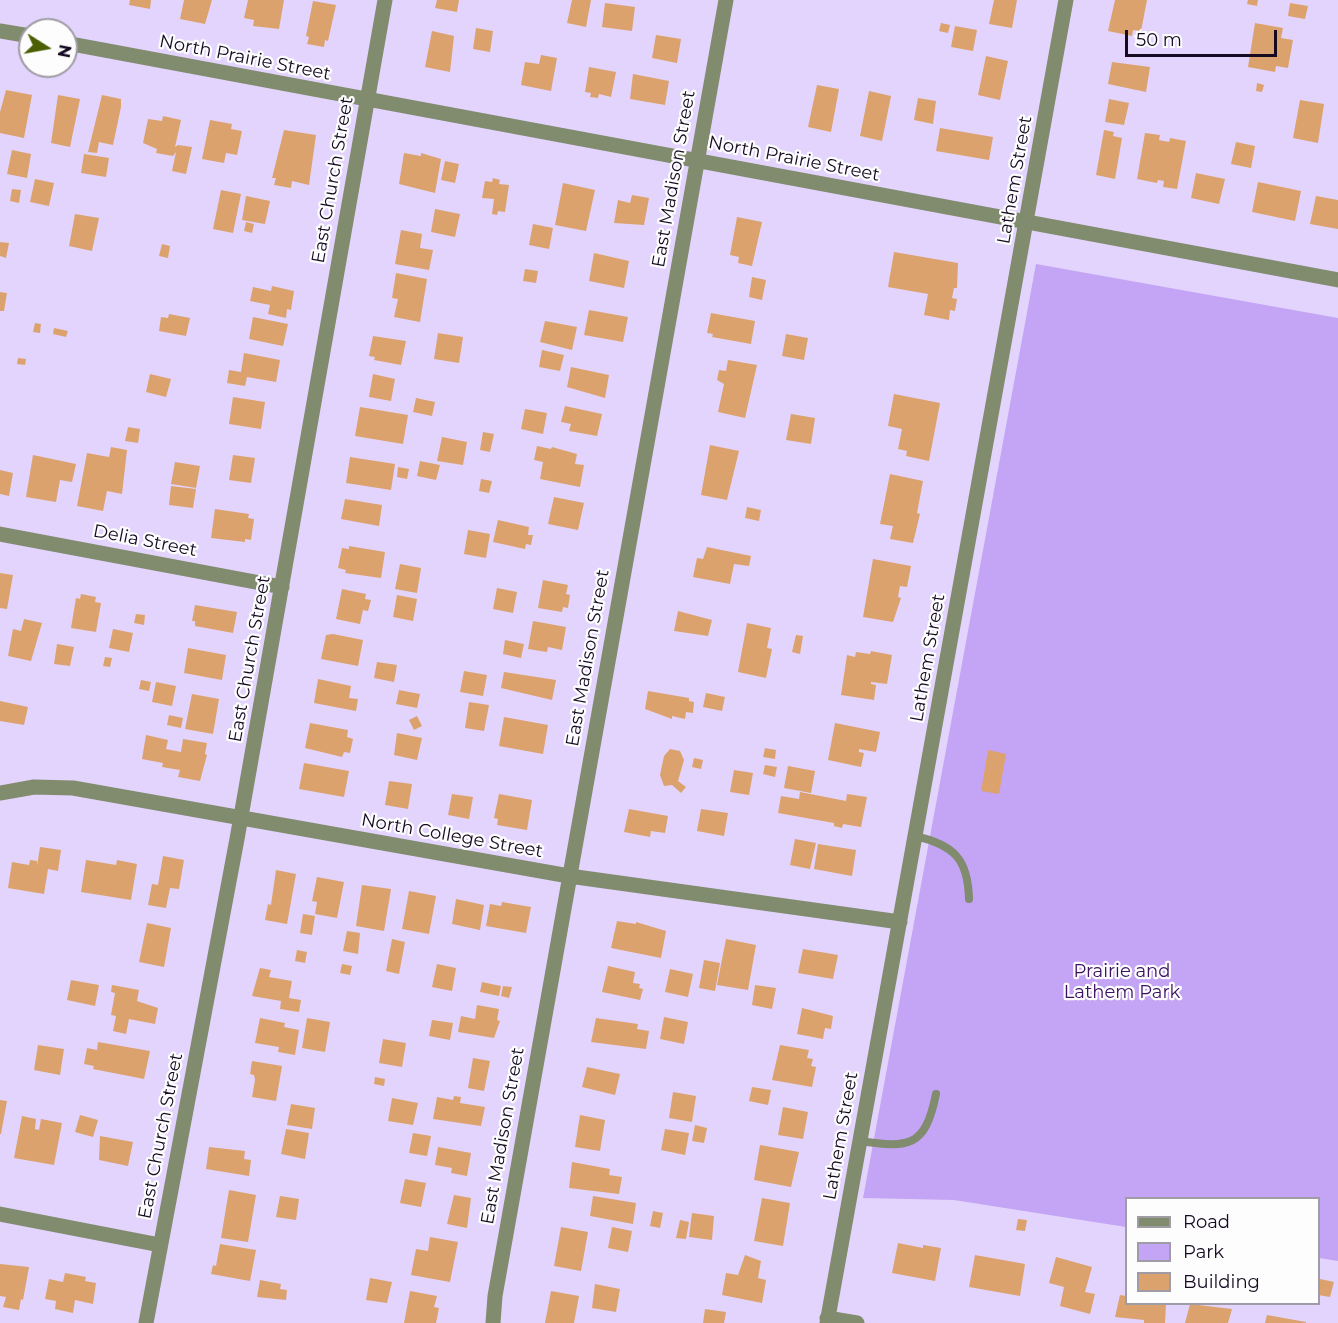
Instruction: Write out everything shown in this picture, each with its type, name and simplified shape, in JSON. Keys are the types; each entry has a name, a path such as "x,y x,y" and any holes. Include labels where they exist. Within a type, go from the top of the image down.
{"street":[{"name":"East Church Street","path":"146,1323 241,819 386,0"},
{"name":"East Madison Street","path":"493,1323 497,1284 726,0"},
{"name":"Lathem Street","path":"827,1321 1066,0"},
{"path":"0,31 18,34"},
{"name":"North Prairie Street","path":"78,45 367,101 697,160 1338,280"},
{"name":"Delia Street","path":"0,534 282,587"},
{"name":"North College Street","path":"0,793 34,787 74,788 569,876 900,922"},
{"path":"0,1214 160,1245"},
{"path":"827,1321 857,1323"}],"lane":[{"path":"915,836 932,840 964,863 969,878 969,899"},
{"path":"860,1141 904,1144 919,1137 932,1112 936,1094"}],"green space":[{"name":"Prairie and Lathem Park","path":"1036,264 1338,318 1338,1261 1320,1258 1320,1197 1125,1197 1125,1227 954,1200 863,1198"}],"building":[{"path":"130,0 151,0 150,9 129,5"},
{"path":"184,0 212,0 205,24 180,19"},
{"path":"248,0 284,0 279,29 253,26 254,20 244,18"},
{"path":"437,0 459,0 457,12 435,8"},
{"path":"572,0 591,0 586,27 567,23"},
{"path":"994,0 1017,0 1012,28 989,24"},
{"path":"1115,0 1147,0 1141,31 1133,30 1132,36 1108,31"},
{"path":"1248,0 1258,0 1257,6 1247,4"},
{"path":"313,1 336,5 328,41 325,40 324,47 307,44 309,37 306,36"},
{"path":"605,3 635,7 632,31 602,27"},
{"path":"1290,3 1308,6 1305,19 1288,16"},
{"path":"941,23 950,25 948,33 939,31"},
{"path":"1255,23 1283,28 1281,38 1293,40 1288,68 1276,66 1275,72 1248,67"},
{"path":"955,26 977,30 973,51 951,47"},
{"path":"476,28 493,31 490,52 473,49"},
{"path":"432,31 454,36 450,72 425,67"},
{"path":"656,35 681,39 677,63 652,58"},
{"path":"541,55 557,58 551,91 521,85 525,62 539,64"},
{"path":"986,56 1008,61 1000,100 978,95"},
{"path":"1112,62 1150,67 1146,92 1108,84"},
{"path":"589,67 616,72 611,97 599,94 598,98 590,97 591,93 585,92"},
{"path":"633,74 669,81 665,105 630,99"},
{"path":"1257,83 1264,85 1262,92 1256,91"},
{"path":"817,85 839,89 831,132 808,127"},
{"path":"6,90 32,95 24,138 0,133 0,112"},
{"path":"869,91 891,96 882,141 860,136"},
{"path":"58,95 80,99 70,147 51,143"},
{"path":"102,95 121,99 113,145 99,142 97,153 88,152"},
{"path":"918,98 936,101 933,124 914,120"},
{"path":"1109,99 1129,103 1124,125 1105,122"},
{"path":"1300,100 1324,104 1318,143 1293,138"},
{"path":"163,116 181,120 175,147 178,145 192,147 186,174 172,171 176,152 173,156 156,153 157,149 143,143 148,119 162,121"},
{"path":"210,120 232,124 231,129 242,131 237,155 226,153 224,163 202,159"},
{"path":"940,128 993,137 989,160 936,151"},
{"path":"284,130 316,135 309,185 292,181 291,188 274,185 276,178 272,178"},
{"path":"1104,130 1114,132 1113,136 1122,138 1115,179 1096,175"},
{"path":"1145,133 1160,135 1159,140 1169,142 1170,138 1186,141 1177,189 1163,187 1164,181 1158,180 1157,183 1137,179"},
{"path":"1236,142 1255,146 1251,168 1231,164"},
{"path":"12,150 31,154 27,178 7,174"},
{"path":"404,153 421,156 421,153 441,159 435,193 399,184"},
{"path":"84,154 109,158 106,177 81,173"},
{"path":"445,161 459,164 455,183 441,180"},
{"path":"1196,173 1225,179 1219,204 1191,198"},
{"path":"493,178 500,180 499,184 509,185 505,212 498,211 497,215 492,214 494,199 482,198 485,181 492,182"},
{"path":"35,179 54,183 49,206 30,202"},
{"path":"1258,182 1301,191 1295,221 1252,212"},
{"path":"563,183 595,190 586,231 555,225"},
{"path":"12,189 21,190 19,203 10,201"},
{"path":"221,190 241,194 233,233 213,229"},
{"path":"632,195 649,198 644,225 614,223 618,200 630,203"},
{"path":"246,196 270,201 265,224 242,220"},
{"path":"1316,196 1338,200 1338,229 1310,224"},
{"path":"435,209 460,214 455,237 431,232"},
{"path":"75,214 99,218 92,251 69,246"},
{"path":"737,217 762,222 752,266 738,263 739,257 730,255"},
{"path":"246,222 254,224 252,233 244,231"},
{"path":"533,224 553,228 549,249 529,245"},
{"path":"401,230 422,234 420,248 433,250 429,270 395,264"},
{"path":"0,242 9,243 6,258 0,256"},
{"path":"162,244 170,246 168,258 159,256"},
{"path":"894,252 958,263 957,288 954,288 952,298 957,299 955,311 950,310 949,320 924,315 928,294 888,287"},
{"path":"594,253 629,261 624,288 589,281"},
{"path":"525,269 538,271 536,283 523,281"},
{"path":"396,273 427,279 420,322 394,317 398,299 392,298"},
{"path":"752,277 766,280 762,300 749,297"},
{"path":"272,286 294,291 291,310 287,309 286,318 268,314 270,305 250,301 253,287 271,291"},
{"path":"0,292 7,293 4,311 0,311"},
{"path":"589,310 628,317 623,342 584,335"},
{"path":"711,313 755,321 751,344 712,337 713,334 707,333"},
{"path":"169,314 190,318 186,336 159,331 161,317 168,318"},
{"path":"253,317 288,324 283,346 249,339"},
{"path":"545,321 577,327 572,350 540,342"},
{"path":"35,323 41,324 40,333 33,332"},
{"path":"54,328 68,331 66,337 53,334"},
{"path":"438,333 463,337 459,363 434,359"},
{"path":"786,334 808,338 804,360 782,356"},
{"path":"373,336 406,341 401,365 374,360 375,357 369,356"},
{"path":"542,350 564,355 560,371 539,367"},
{"path":"244,353 280,360 276,382 247,377 245,386 227,383 229,370 241,372"},
{"path":"18,358 26,359 25,365 17,364"},
{"path":"728,360 757,365 745,418 718,412 724,384 717,380 719,370 726,371"},
{"path":"571,367 609,375 605,398 567,387"},
{"path":"150,374 171,379 166,397 146,392"},
{"path":"373,374 395,379 391,401 369,397"},
{"path":"894,394 940,403 929,461 906,456 907,451 898,449 902,429 888,426"},
{"path":"233,397 265,402 261,429 229,424"},
{"path":"416,398 435,402 432,416 413,412"},
{"path":"565,406 602,414 597,436 569,431 571,424 561,422"},
{"path":"360,407 408,415 403,444 355,436"},
{"path":"525,409 547,413 543,434 521,429"},
{"path":"791,414 815,418 811,444 786,440"},
{"path":"128,427 140,429 138,443 125,441"},
{"path":"483,432 494,434 490,452 480,450"},
{"path":"442,437 467,442 463,465 437,461"},
{"path":"710,445 739,451 727,500 701,495"},
{"path":"537,446 551,449 552,447 577,454 575,464 584,465 580,487 540,479 543,462 534,460"},
{"path":"111,447 127,450 122,494 107,491 103,511 77,506 87,453 109,457"},
{"path":"33,455 76,464 72,482 60,480 56,502 26,497"},
{"path":"233,455 255,458 251,483 229,480"},
{"path":"350,457 395,464 391,490 346,483"},
{"path":"420,461 440,465 436,480 417,476"},
{"path":"175,462 200,466 196,488 171,484"},
{"path":"398,467 409,469 407,479 397,477"},
{"path":"0,470 13,473 9,496 0,494"},
{"path":"890,474 923,481 917,513 920,514 913,543 890,539 893,526 880,524"},
{"path":"481,479 492,481 489,493 479,491"},
{"path":"171,486 196,489 193,508 169,505"},
{"path":"554,497 584,503 578,530 548,524"},
{"path":"345,499 382,505 379,526 341,519"},
{"path":"747,507 761,510 759,521 745,518"},
{"path":"215,509 249,514 248,518 254,519 251,540 245,539 245,542 211,538"},
{"path":"498,520 529,527 528,535 533,535 531,545 526,544 525,549 493,542"},
{"path":"468,530 490,534 486,558 464,554"},
{"path":"349,546 385,552 381,578 345,573 346,570 338,568 342,548 349,549"},
{"path":"707,547 751,556 749,566 734,564 730,584 693,577 697,558 703,559"},
{"path":"873,559 911,566 907,587 900,586 898,597 901,598 893,622 863,617"},
{"path":"400,564 421,568 417,593 395,589"},
{"path":"0,573 13,575 7,609 0,608"},
{"path":"543,580 568,585 566,594 570,595 568,608 563,607 562,612 538,608"},
{"path":"497,588 517,592 513,613 493,609"},
{"path":"342,589 366,594 365,599 371,600 368,611 363,610 360,624 336,619"},
{"path":"81,594 96,597 95,602 101,603 96,632 71,628 76,598 80,599"},
{"path":"397,595 417,599 413,621 393,617"},
{"path":"195,605 237,612 233,633 195,626 195,621 192,621"},
{"path":"678,611 712,620 708,636 674,631"},
{"path":"136,614 145,615 144,625 134,623"},
{"path":"24,619 42,623 31,661 8,656 13,629 21,631"},
{"path":"533,621 566,627 562,650 548,647 547,652 528,649"},
{"path":"747,623 771,628 767,648 772,649 766,678 738,672"},
{"path":"113,629 133,633 129,652 109,648"},
{"path":"333,634 363,640 358,666 321,659 326,635"},
{"path":"796,635 803,636 800,654 792,652"},
{"path":"505,640 524,644 521,658 503,654"},
{"path":"57,644 74,647 70,666 54,664"},
{"path":"188,648 226,655 222,680 184,673"},
{"path":"871,651 892,655 887,684 871,682 876,685 874,700 841,695 847,655 855,657 856,652 870,654"},
{"path":"105,657 112,658 110,667 103,666"},
{"path":"377,662 397,665 394,682 374,678"},
{"path":"464,671 487,675 483,696 460,692"},
{"path":"504,672 556,680 552,700 501,688"},
{"path":"318,679 351,686 349,698 358,699 356,711 314,703"},
{"path":"141,680 151,682 149,691 139,689"},
{"path":"156,682 176,686 172,706 152,702"},
{"path":"399,690 420,694 417,708 396,704"},
{"path":"648,691 689,698 689,701 694,702 693,713 686,712 685,719 672,716 672,719 645,709"},
{"path":"706,693 725,697 722,711 703,707"},
{"path":"192,694 219,699 213,734 185,729"},
{"path":"0,701 28,707 24,725 0,721"},
{"path":"469,702 489,705 484,731 465,728"},
{"path":"169,715 183,718 181,728 167,725"},
{"path":"417,716 422,726 414,730 409,720"},
{"path":"504,717 548,725 543,754 499,746"},
{"path":"310,723 348,730 347,737 353,739 350,753 344,752 342,757 305,748"},
{"path":"835,723 880,732 876,752 859,749 859,752 864,753 861,767 828,760"},
{"path":"397,733 422,738 417,760 394,755"},
{"path":"146,735 168,740 166,749 181,752 183,739 207,743 205,754 207,755 200,781 178,777 180,770 162,767 163,763 142,759"},
{"path":"765,748 776,750 775,759 763,757"},
{"path":"670,749 680,751 684,760 678,781 686,787 681,793 672,785 664,786 660,775 664,756"},
{"path":"988,750 1006,754 999,794 981,791"},
{"path":"694,758 703,760 701,769 692,767"},
{"path":"304,763 349,771 344,797 299,789"},
{"path":"765,765 777,767 775,777 763,774"},
{"path":"788,766 815,771 811,793 784,788"},
{"path":"734,770 753,773 749,795 730,792"},
{"path":"389,781 412,784 408,809 385,805"},
{"path":"800,792 846,801 847,794 867,797 861,827 843,824 842,828 834,826 834,823 778,813 781,796 799,799"},
{"path":"452,794 473,797 469,819 448,815"},
{"path":"499,794 532,800 527,830 497,825 498,819 494,818"},
{"path":"629,809 668,816 665,833 651,831 650,837 624,832"},
{"path":"701,809 728,813 724,836 697,831"},
{"path":"795,839 816,843 810,869 790,865"},
{"path":"818,844 856,850 852,876 814,869"},
{"path":"40,847 61,850 58,871 48,869 44,894 8,888 12,862 29,865 30,860 37,861 37,866"},
{"path":"163,856 184,860 179,889 170,888 166,908 148,905 152,884 158,885"},
{"path":"86,860 116,865 117,860 137,864 131,900 81,892"},
{"path":"276,870 296,874 287,924 265,920 268,904 271,905"},
{"path":"317,877 344,882 337,918 315,914 317,902 312,901"},
{"path":"362,885 391,889 384,931 356,926"},
{"path":"409,891 436,896 429,934 402,929"},
{"path":"456,899 484,905 480,930 452,924"},
{"path":"502,902 531,907 526,933 486,926 490,904 501,906"},
{"path":"303,914 315,916 312,935 300,933"},
{"path":"617,921 636,924 636,922 666,931 661,958 611,948"},
{"path":"147,923 171,928 164,967 139,962"},
{"path":"347,931 360,933 358,954 343,951"},
{"path":"392,939 405,942 399,974 386,971"},
{"path":"726,939 756,945 748,990 717,985"},
{"path":"803,949 838,955 833,979 798,973"},
{"path":"297,950 307,952 305,963 295,961"},
{"path":"704,960 720,963 715,991 699,988"},
{"path":"342,964 352,966 350,975 340,973"},
{"path":"437,964 456,968 452,991 432,987"},
{"path":"608,966 635,972 633,983 640,984 639,988 643,989 640,1000 602,992"},
{"path":"260,968 271,970 269,977 292,981 289,998 301,1000 299,1012 280,1009 281,1001 252,996"},
{"path":"670,969 693,974 688,997 665,992"},
{"path":"71,980 99,985 95,1006 67,1000"},
{"path":"482,982 501,986 499,996 480,992"},
{"path":"112,985 139,990 137,1001 158,1008 155,1024 129,1019 126,1034 113,1031 116,1016 111,1015 115,993 111,992"},
{"path":"755,985 776,988 772,1009 752,1005"},
{"path":"503,986 512,987 509,998 501,996"},
{"path":"477,1005 499,1009 497,1020 500,1021 494,1038 458,1032 461,1016 475,1019"},
{"path":"802,1008 833,1016 831,1029 825,1028 823,1039 797,1034"},
{"path":"664,1017 688,1022 684,1044 660,1039"},
{"path":"260,1018 285,1023 284,1027 299,1030 295,1055 278,1052 279,1047 255,1043"},
{"path":"307,1018 330,1022 325,1052 302,1048"},
{"path":"596,1018 638,1024 637,1029 649,1031 646,1049 591,1042"},
{"path":"432,1020 453,1023 450,1040 429,1036"},
{"path":"383,1039 406,1043 402,1067 379,1063"},
{"path":"98,1042 150,1051 144,1079 93,1069 94,1066 84,1064 87,1048 97,1050"},
{"path":"38,1045 64,1049 60,1075 34,1070"},
{"path":"780,1045 809,1050 807,1058 813,1059 811,1066 816,1067 812,1087 772,1080"},
{"path":"473,1058 490,1061 484,1091 468,1088"},
{"path":"252,1061 282,1066 276,1101 252,1097 255,1080 254,1075 250,1074"},
{"path":"587,1067 620,1074 615,1095 582,1087"},
{"path":"375,1077 385,1079 384,1086 374,1084"},
{"path":"752,1087 771,1090 768,1105 749,1101"},
{"path":"673,1092 696,1096 692,1122 669,1118"},
{"path":"454,1096 461,1097 460,1103 485,1107 481,1126 433,1119 437,1097 453,1100"},
{"path":"392,1098 418,1103 413,1125 388,1121"},
{"path":"0,1100 7,1101 1,1134 0,1134"},
{"path":"291,1104 315,1108 312,1129 287,1125"},
{"path":"783,1107 808,1112 803,1139 778,1135"},
{"path":"80,1115 98,1120 93,1137 75,1132"},
{"path":"580,1115 605,1120 600,1151 575,1147"},
{"path":"22,1116 36,1119 35,1129 39,1130 41,1119 62,1123 54,1165 14,1158"},
{"path":"695,1125 707,1128 704,1143 692,1141"},
{"path":"286,1129 309,1133 305,1159 281,1154"},
{"path":"665,1129 689,1133 685,1155 661,1150"},
{"path":"413,1133 431,1136 427,1156 409,1153"},
{"path":"100,1136 133,1142 128,1166 99,1160"},
{"path":"760,1145 799,1152 791,1187 754,1180"},
{"path":"209,1147 245,1151 244,1159 251,1160 249,1176 206,1169"},
{"path":"438,1147 471,1153 467,1176 451,1173 452,1168 435,1165"},
{"path":"572,1162 610,1169 609,1175 622,1177 619,1194 569,1188"},
{"path":"405,1179 426,1183 421,1207 400,1203"},
{"path":"229,1190 256,1195 248,1242 221,1238"},
{"path":"454,1195 471,1198 467,1228 447,1224"},
{"path":"280,1196 299,1199 296,1220 276,1217"},
{"path":"593,1196 636,1203 633,1224 590,1216"},
{"path":"762,1198 790,1203 783,1246 754,1241"},
{"path":"653,1211 663,1213 660,1228 650,1226"},
{"path":"692,1213 714,1216 712,1240 689,1237"},
{"path":"1018,1219 1027,1220 1025,1231 1016,1230"},
{"path":"680,1220 689,1222 686,1239 676,1238"},
{"path":"561,1227 588,1232 581,1271 554,1266"},
{"path":"612,1227 632,1231 628,1252 608,1248"},
{"path":"430,1237 458,1242 450,1282 411,1275 416,1249 428,1251"},
{"path":"898,1243 923,1248 923,1245 941,1248 935,1281 892,1273"},
{"path":"220,1244 256,1250 250,1281 211,1274 213,1265 216,1266"},
{"path":"745,1255 761,1261 758,1278 766,1280 762,1303 722,1295 726,1273 738,1275"},
{"path":"975,1255 1025,1264 1020,1296 969,1287"},
{"path":"1056,1257 1092,1267 1085,1292 1095,1294 1090,1314 1060,1306 1064,1287 1049,1283"},
{"path":"0,1264 29,1267 19,1310 3,1307 6,1297 0,1296"},
{"path":"65,1273 86,1277 85,1281 96,1283 93,1304 75,1300 73,1313 55,1309 56,1301 45,1299 49,1279 63,1282"},
{"path":"370,1278 392,1282 387,1303 366,1300"},
{"path":"1320,1279 1334,1282 1330,1297 1320,1295"},
{"path":"260,1280 281,1284 280,1289 287,1290 286,1300 257,1297"},
{"path":"595,1284 620,1289 616,1312 592,1308"},
{"path":"410,1291 437,1296 434,1307 439,1308 436,1323 404,1323"},
{"path":"551,1291 579,1296 574,1323 545,1323"},
{"path":"1120,1295 1125,1296 1125,1305 1166,1305 1165,1323 1144,1323 1144,1320 1115,1317"},
{"path":"1190,1305 1232,1309 1228,1323 1185,1323"},
{"path":"705,1309 726,1312 724,1323 703,1323"},
{"path":"1267,1315 1306,1322 1306,1323 1265,1323"}]}
